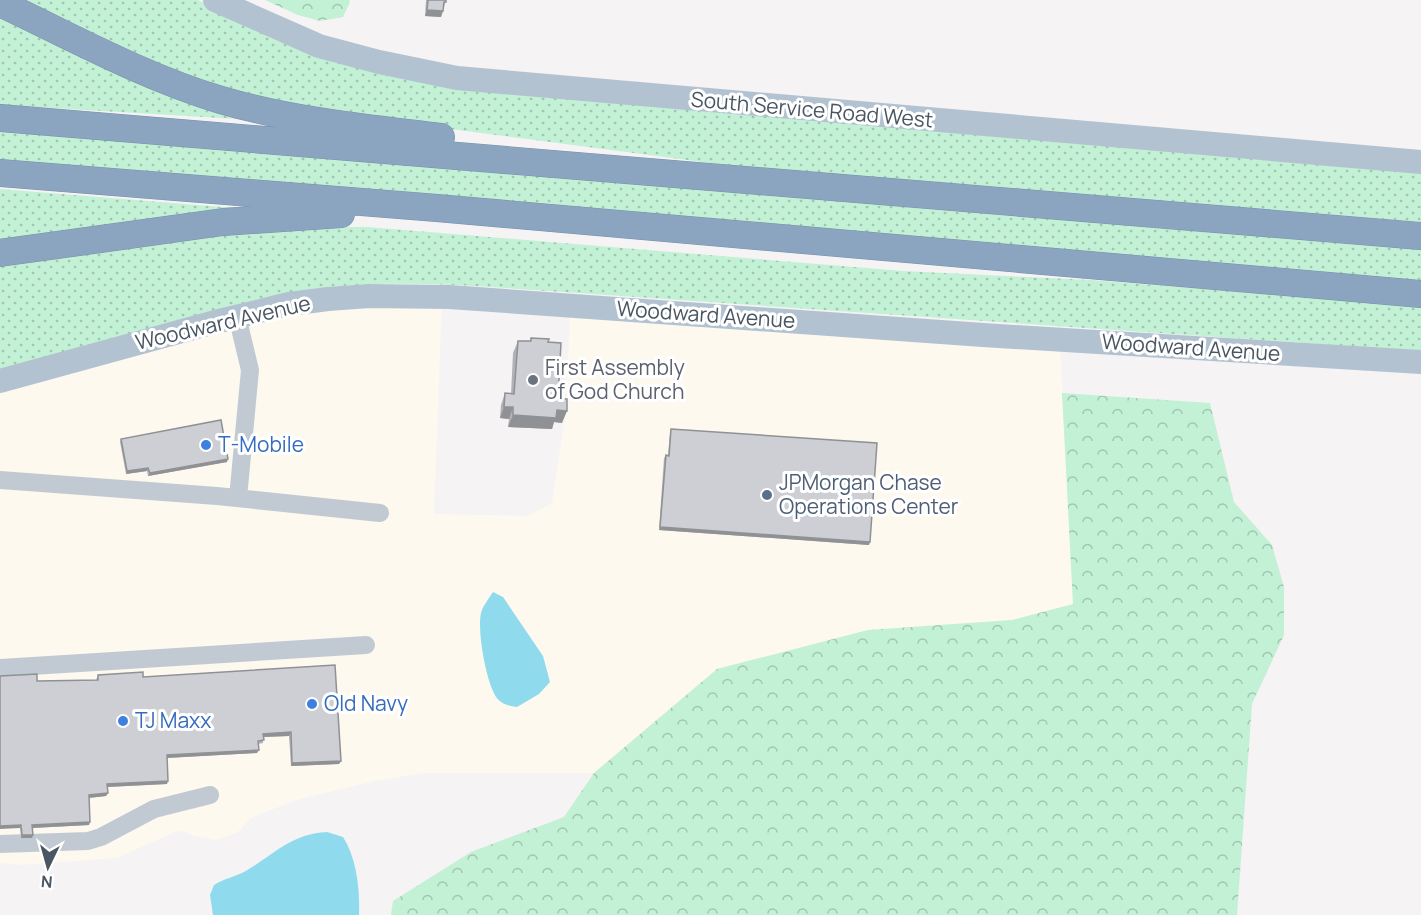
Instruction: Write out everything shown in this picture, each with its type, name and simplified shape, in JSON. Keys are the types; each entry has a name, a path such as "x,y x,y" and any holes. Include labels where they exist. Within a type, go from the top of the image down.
{"highway":[{"path":"0,3 160,79 220,99 263,111 310,120 443,138 559,164"},
{"path":"0,118 1421,236"},
{"path":"0,173 437,208 1421,294"},
{"path":"0,253 223,222 437,208"}],"main road":[{"name":"South Service Road West","path":"215,0 319,46 379,62 457,78 1421,162"},
{"name":"Woodward Avenue","path":"0,381 289,304 369,296 449,297 983,335 1421,362"}],"lane":[{"path":"237,316 250,370 238,498"},
{"path":"0,480 238,498 380,513"},
{"path":"0,668 366,645"},
{"path":"0,844 88,841 101,837 154,808 210,795"}],"shaded area":[{"path":"442,304 434,514 528,516 552,503 566,409 570,313 1060,345 1073,604 1012,620 868,630 717,669 594,773 424,773 375,781 296,800 251,818 237,833 216,840 194,836 183,831 175,832 117,858 21,865 0,863 0,389 301,310"}],"green space":[{"path":"17,0 198,0 251,26 332,56 1421,168 1421,222 733,166 305,110 216,87 148,61"},
{"path":"265,0 349,0 350,2 343,17 320,21 298,15"},
{"path":"0,10 255,120 0,105"},
{"path":"0,129 1421,246 1421,283 0,165"},
{"path":"0,189 259,210 0,248"},
{"path":"368,227 903,271 1090,280 1421,306 1421,351 490,287 371,284 324,288 255,300 153,328 0,375 0,262 254,231"},
{"path":"1062,393 1210,403 1234,502 1272,545 1284,587 1284,635 1252,704 1237,915 391,915 393,901 471,852 564,817 594,773 717,669 868,630 1012,620 1073,604"}],"water":[{"path":"493,592 503,597 543,656 550,682 539,694 517,707 505,704 496,697 486,668 480,621 482,610"},
{"path":"327,832 343,837 352,855 358,885 359,915 213,915 210,895 214,885 244,872 292,841"}],"building":[{"path":"428,0 446,0 443,11 427,10"},
{"name":"First Assembly of God Church","path":"531,338 549,339 548,342 561,343 558,399 567,399 567,411 557,410 556,418 513,415 513,407 504,407 505,393 514,394 518,341 531,341"},
{"path":"221,420 228,459 150,473 148,468 127,471 121,439"},
{"name":"JPMorgan Chase Operations Center","path":"671,429 877,443 870,542 660,527 666,455 669,456"},
{"path":"335,665 341,761 292,763 291,732 263,734 264,740 258,741 259,750 167,755 168,781 107,784 108,793 89,795 90,822 32,825 33,835 22,835 21,825 0,826 0,676 37,674 37,681 98,680 98,675 143,672 143,677"}],"place":[{"name":"First Assembly of God Church","path":"533,380"},
{"name":"T-Mobile","path":"206,445"},
{"name":"JPMorgan Chase Operations Center","path":"767,495"},
{"name":"Old Navy","path":"312,704"},
{"name":"TJ Maxx","path":"123,721"}]}
